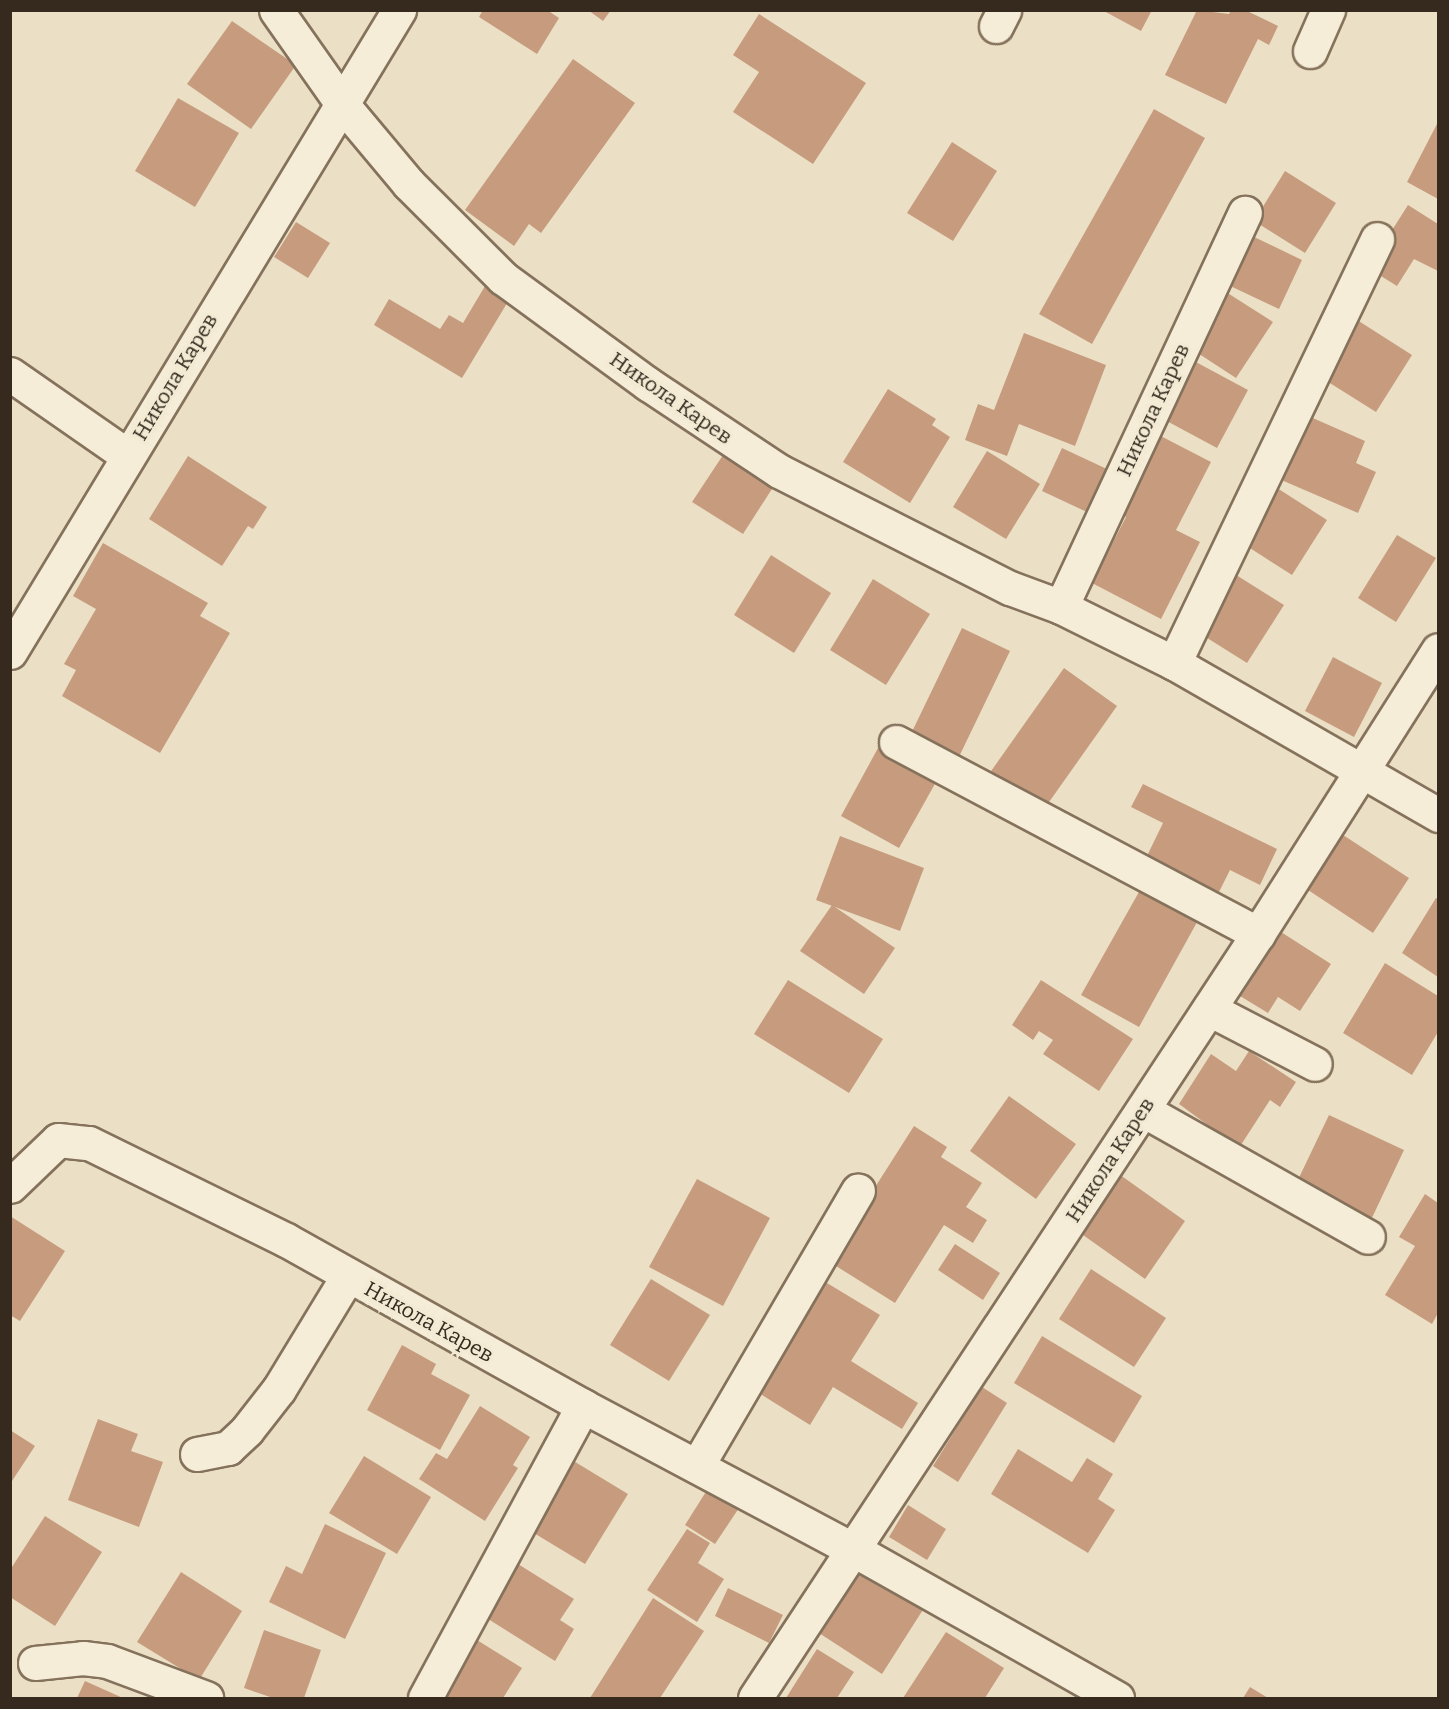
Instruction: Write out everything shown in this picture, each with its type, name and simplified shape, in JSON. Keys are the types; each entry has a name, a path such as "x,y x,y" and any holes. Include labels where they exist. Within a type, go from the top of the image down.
{"street":[{"name":"Никола Карев","path":"276,10 342,104 409,184 503,278 648,384 779,471 1010,588 1061,607 1173,663 1363,768"},
{"name":"Никола Карев","path":"10,652 399,10"},
{"path":"1310,51 1328,10"},
{"name":"Никола Карев","path":"1061,607 1245,213"},
{"path":"1173,663 1377,240"},
{"path":"10,374 128,456"},
{"name":"Никола Карев","path":"755,1698 1258,934 1438,650"},
{"path":"896,742 1258,934"},
{"path":"1363,768 1438,815"},
{"path":"1209,1009 1315,1064"},
{"path":"1143,1110 1368,1237"},
{"name":"Никола Карев","path":"10,1186 49,1146 58,1140 74,1138 286,1240 347,1277 583,1406 854,1550"},
{"path":"697,1466 858,1191"},
{"path":"197,1454 228,1448 247,1430 279,1389 347,1277"},
{"path":"424,1698 583,1406"},
{"path":"854,1550 1117,1698"},
{"path":"35,1664 83,1658 107,1661 206,1698"}],"building":[{"path":"483,10 547,10 559,18 537,54 479,17"},
{"path":"588,10 611,10 603,21"},
{"path":"1102,10 1152,10 1141,31"},
{"path":"1197,10 1229,14 1231,10 1245,10 1278,26 1269,45 1258,39 1226,104 1165,75"},
{"path":"759,14 866,83 813,164 733,112 759,72 733,55"},
{"path":"232,21 296,65 251,129 187,84"},
{"path":"573,59 635,103 541,233 529,224 514,246 465,210"},
{"path":"178,98 239,133 195,207 135,171"},
{"path":"1154,109 1205,138 1092,344 1039,314"},
{"path":"1438,122 1438,199 1407,182"},
{"path":"952,142 997,171 953,241 907,213"},
{"path":"1285,171 1336,203 1305,253 1254,221"},
{"path":"1408,205 1438,224 1438,271 1414,259 1397,286 1368,268"},
{"path":"296,222 330,243 308,278 274,257"},
{"path":"1250,235 1302,260 1279,309 1226,284"},
{"path":"488,281 512,295 462,378 374,325 389,299 440,329 449,315 463,323"},
{"path":"1226,292 1273,322 1236,378 1190,348"},
{"path":"1354,318 1412,355 1376,412 1317,375"},
{"path":"1024,333 1106,365 1075,446 1019,424 1007,456 965,440 978,404 994,410"},
{"path":"1194,361 1248,390 1217,448 1163,419"},
{"path":"888,389 936,419 932,425 950,437 910,503 843,462"},
{"path":"1306,415 1365,441 1356,463 1376,472 1358,513 1279,479"},
{"path":"1153,432 1211,462 1176,530 1200,542 1161,619 1092,583 1126,517 1114,510"},
{"path":"1062,448 1109,470 1089,513 1042,491"},
{"path":"727,449 777,481 743,534 692,502"},
{"path":"987,451 1040,484 1006,539 953,507"},
{"path":"188,456 267,507 253,529 248,526 222,566 149,519"},
{"path":"1274,486 1327,520 1292,575 1239,541"},
{"path":"1397,535 1436,558 1396,622 1358,598"},
{"path":"103,543 208,603 200,616 230,633 160,753 62,696 76,670 64,664 96,609 73,596"},
{"path":"771,555 831,593 794,653 734,615"},
{"path":"1233,573 1284,605 1247,663 1196,631"},
{"path":"873,579 930,614 886,685 830,650"},
{"path":"962,628 1010,651 956,763 908,740"},
{"path":"1333,657 1382,683 1354,737 1305,711"},
{"path":"1064,668 1117,706 1042,812 989,774"},
{"path":"878,748 936,782 899,848 841,816"},
{"path":"1143,784 1277,849 1260,885 1230,870 1217,896 1145,860 1163,823 1131,807"},
{"path":"1340,833 1409,878 1373,933 1305,888"},
{"path":"840,836 924,868 900,931 816,900"},
{"path":"1144,883 1201,915 1139,1027 1081,995"},
{"path":"1436,898 1438,899 1438,977 1402,953"},
{"path":"832,905 895,948 864,994 800,951"},
{"path":"1281,932 1331,964 1300,1011 1278,997 1268,1013 1240,996"},
{"path":"1385,963 1438,996 1438,1032 1412,1075 1343,1033"},
{"path":"788,980 883,1039 849,1093 754,1034"},
{"path":"1041,980 1133,1039 1099,1091 1043,1054 1053,1040 1039,1031 1033,1040 1012,1025"},
{"path":"1249,1051 1296,1082 1280,1107 1270,1100 1239,1148 1179,1104 1211,1054 1236,1071"},
{"path":"1009,1096 1076,1144 1036,1199 970,1151"},
{"path":"1329,1115 1404,1150 1370,1222 1295,1186"},
{"path":"914,1126 947,1147 941,1157 982,1183 966,1207 987,1220 973,1243 944,1225 895,1303 828,1261"},
{"path":"1116,1172 1185,1221 1145,1279 1076,1230"},
{"path":"697,1179 770,1218 723,1306 649,1267"},
{"path":"1425,1194 1438,1203 1438,1313 1432,1324 1385,1295 1415,1246 1399,1237"},
{"path":"10,1216 65,1251 20,1321 10,1315"},
{"path":"955,1244 1000,1273 983,1300 938,1270"},
{"path":"1091,1269 1166,1318 1134,1367 1059,1319"},
{"path":"651,1279 710,1315 669,1381 610,1345"},
{"path":"822,1280 880,1315 851,1361 918,1403 902,1429 833,1387 810,1425 754,1390"},
{"path":"1042,1336 1142,1396 1114,1443 1014,1383"},
{"path":"402,1345 436,1364 431,1374 470,1395 440,1450 367,1410"},
{"path":"982,1387 1007,1403 958,1482 933,1466"},
{"path":"480,1406 530,1437 513,1465 518,1468 485,1521 419,1479 436,1453 447,1459"},
{"path":"98,1419 138,1434 131,1451 163,1462 139,1527 68,1500"},
{"path":"10,1430 35,1446 10,1484"},
{"path":"1018,1449 1072,1482 1087,1458 1113,1474 1098,1499 1115,1510 1088,1553 991,1494"},
{"path":"562,1454 628,1494 585,1564 519,1524"},
{"path":"364,1456 431,1497 397,1554 329,1513"},
{"path":"714,1479 745,1499 715,1544 685,1525"},
{"path":"908,1505 946,1529 927,1560 889,1537"},
{"path":"45,1516 102,1552 55,1626 10,1597 10,1570"},
{"path":"325,1524 386,1553 345,1639 269,1602 286,1566 302,1574"},
{"path":"687,1529 710,1543 698,1563 724,1579 697,1622 647,1590"},
{"path":"510,1559 574,1599 560,1620 574,1629 555,1661 477,1612"},
{"path":"864,1564 926,1605 882,1674 819,1633"},
{"path":"181,1572 242,1611 199,1680 137,1642"},
{"path":"728,1588 783,1615 769,1643 715,1616"},
{"path":"653,1598 704,1631 660,1698 590,1698"},
{"path":"264,1630 321,1650 304,1698 273,1698 244,1688"},
{"path":"946,1632 1004,1668 985,1698 903,1698"},
{"path":"472,1637 522,1668 503,1698 433,1698"},
{"path":"817,1649 854,1672 837,1698 786,1698"},
{"path":"85,1681 123,1698 77,1698"},
{"path":"1250,1687 1268,1698 1243,1698"}]}
